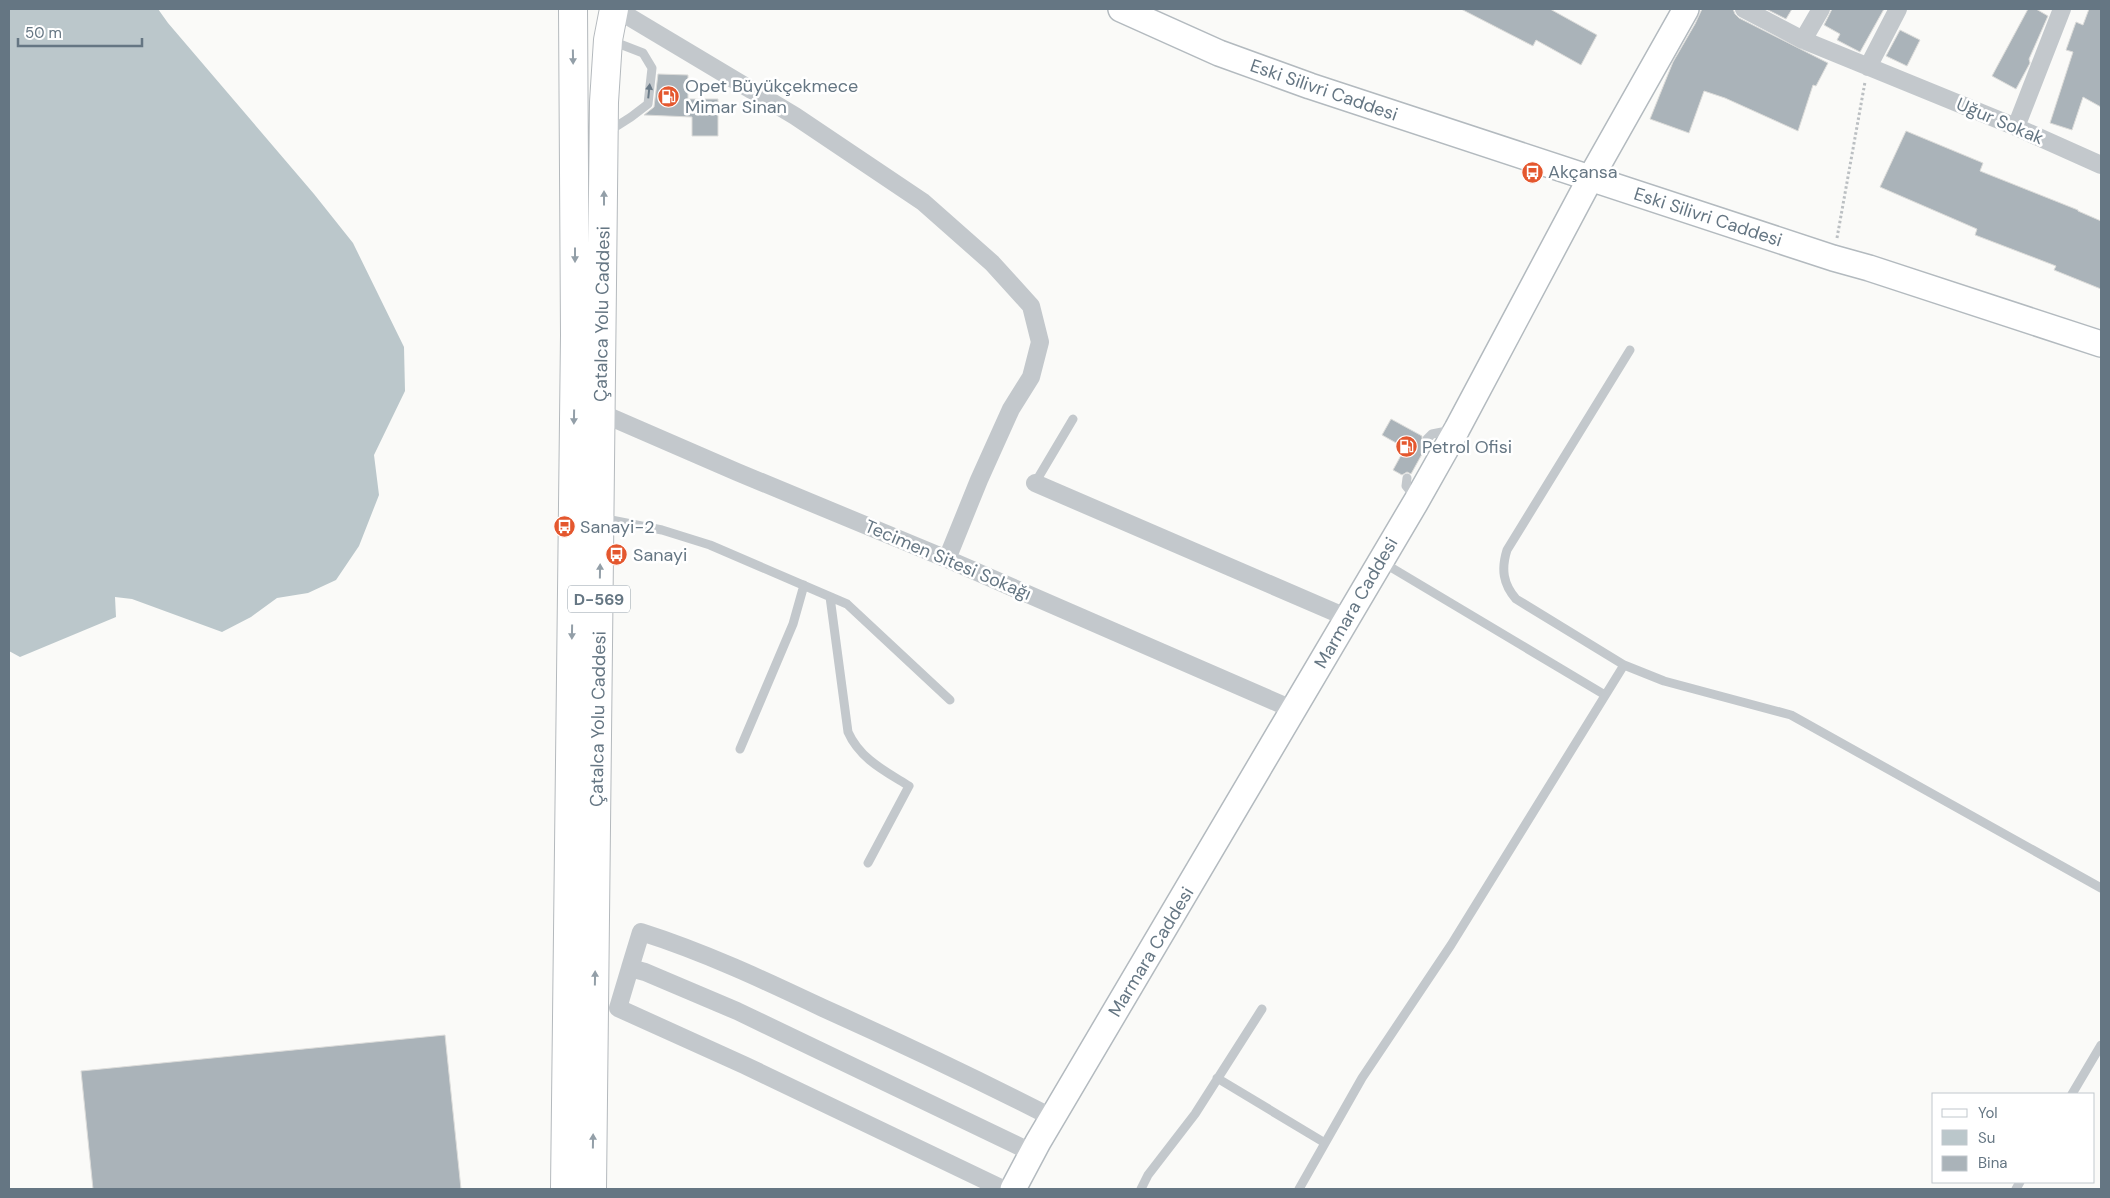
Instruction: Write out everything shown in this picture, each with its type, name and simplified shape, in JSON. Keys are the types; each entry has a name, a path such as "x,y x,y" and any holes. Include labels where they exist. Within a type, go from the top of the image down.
{"highway":[{"name":"Çatalca Yolu Caddesi","path":"565,1189 576,334 573,9"},
{"name":"Çatalca Yolu Caddesi","path":"592,1189 604,134 608,40 615,9"}],"main road":[{"name":"Eski Silivri Caddesi","path":"1121,9 1219,53 1310,86 1590,179 2101,344"},
{"name":"Marmara Caddesi","path":"1013,1189 1381,561 1412,489 1457,429 1590,179 1686,9"}],"street":[{"path":"615,9 795,116 923,202 992,263 1031,306 1040,342 1031,376 1011,409 947,558"},
{"name":"Uğur Sokak","path":"1744,9 1804,40 2016,127 2101,165"},
{"path":"1804,40 1821,9"},
{"path":"1868,67 1898,9"},
{"path":"2016,127 2062,9"},
{"name":"Tecimen Sitesi Sokağı","path":"600,413 737,472 947,558 1294,710"},
{"path":"1035,483 1348,618"},
{"path":"1004,1189 744,1065 618,1008 641,932 671,942 764,980 962,1071 1053,1118"},
{"path":"630,968 645,972 737,1011 1033,1152"}],"lane":[{"path":"604,134 648,104 652,68 643,53 608,40"},
{"path":"1630,350 1507,550 1503,568 1507,586 1511,593 1523,605 1624,665 1664,681 1791,715 2101,888"},
{"path":"1035,483 1073,419"},
{"path":"1427,439 1432,434 1457,429"},
{"path":"600,518 662,530 710,546 847,604 950,700"},
{"path":"1381,561 1605,695"},
{"path":"740,749 793,624 804,585"},
{"path":"830,596 848,732 856,748 863,755 909,786 868,863"},
{"path":"1299,1189 1362,1078 1451,945 1624,665"},
{"path":"1141,1189 1148,1175 1195,1114 1262,1009"},
{"path":"2073,1093 2101,1045"},
{"path":"1217,1078 1325,1143"}],"path":[{"path":"1833,258 1868,67"}],"water":[{"path":"9,9 158,9 353,243 404,347 405,391 374,455 379,495 359,546 336,580 308,593 277,598 251,617 222,632 132,599 115,597 116,617 20,657 9,651"}],"building":[{"path":"1461,9 1550,9 1597,35 1581,65 1536,40 1533,46"},
{"path":"1702,9 1733,9 1739,18 1828,63 1816,86 1813,85 1798,131 1725,98 1704,91 1689,133 1650,119 1673,62"},
{"path":"1766,9 1792,9 1786,19"},
{"path":"1832,9 1884,9 1860,52 1837,40 1840,34 1824,25"},
{"path":"2028,9 2036,9 2048,16 2029,59 2030,63 2016,89 1992,76"},
{"path":"2089,9 2101,9 2101,107 2083,97 2072,130 2050,123 2073,52 2066,50 2076,22 2083,25"},
{"path":"1900,30 1920,40 1907,66 1886,56"},
{"path":"658,74 688,75 688,99 718,99 718,136 692,136 692,117 644,115 654,107"},
{"path":"1906,131 1983,163 1980,171 2101,221 2101,289 2054,270 2056,266 1975,235 1977,229 1880,187"},
{"path":"1391,419 1422,436 1422,443 1427,445 1411,474 1407,472 1402,475 1393,470 1405,448 1382,435"},
{"path":"445,1035 461,1189 93,1189 81,1071"}],"place":[{"name":"Opet Büyükçekmece Mimar Sinan","path":"669,96"},
{"name":"Akçansa","path":"1532,172"},
{"name":"Petrol Ofisi","path":"1406,447"},
{"name":"Sanayi-2","path":"564,527"},
{"name":"Sanayi","path":"617,555"}]}
